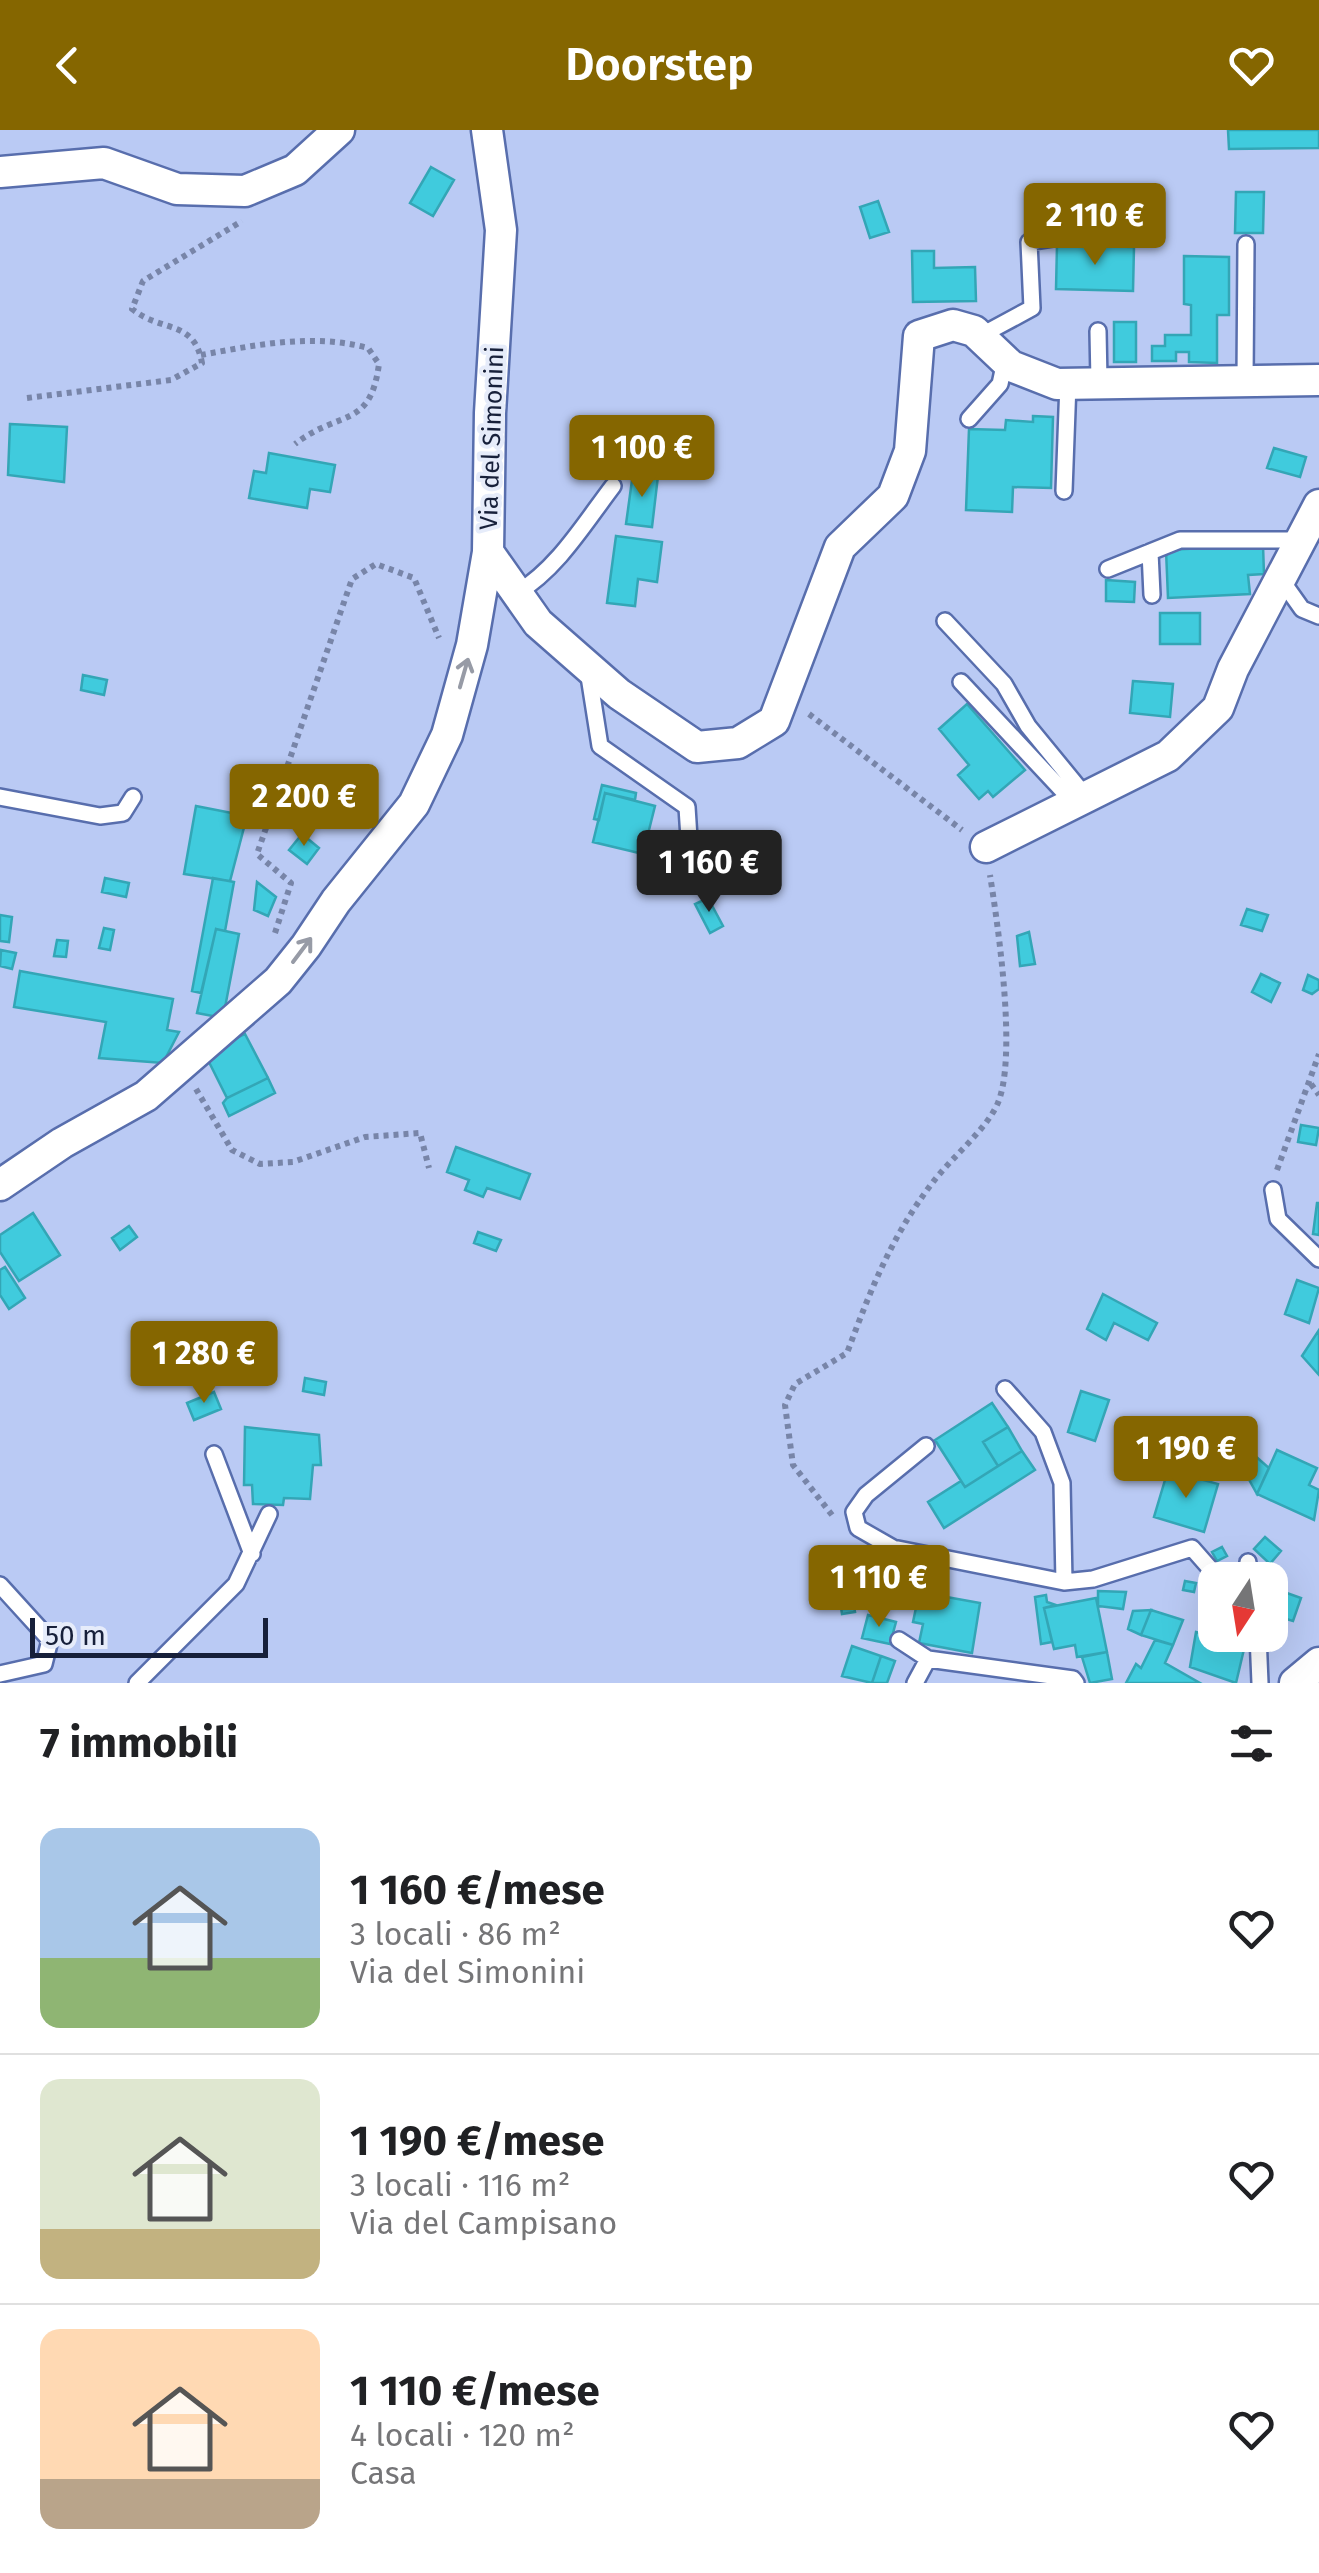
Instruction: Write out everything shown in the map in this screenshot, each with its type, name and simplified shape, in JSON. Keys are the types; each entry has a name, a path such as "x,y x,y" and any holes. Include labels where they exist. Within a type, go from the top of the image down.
{"street":[{"path":"0,172 104,163 176,190 245,191 295,170 339,130"},
{"name":"Via del Simonini","path":"487,130 501,230 490,413 488,552 538,622 619,694 697,747 738,743 774,721 787,696 840,547 893,496 910,452 919,336 953,325 980,336"},
{"path":"980,336 1005,360 1057,384 1319,380"},
{"path":"986,847 1168,756 1218,708 1233,669 1319,505"},
{"path":"0,1185 62,1142 146,1096 235,1020 278,980 414,804 447,736 472,645 488,552"},
{"path":"1295,1683 1319,1663"}],"lane":[{"path":"980,336 1032,308 1029,242 1091,232"},
{"path":"1245,382 1246,244"},
{"path":"1098,331 1099,381"},
{"path":"969,419 1000,384 1005,360"},
{"path":"1064,491 1068,383"},
{"path":"517,593 536,581 564,552 613,486"},
{"path":"1108,569 1180,540 1300,540"},
{"path":"1150,552 1152,595"},
{"path":"1280,577 1302,609 1319,616"},
{"path":"945,621 1004,684 1028,726 1081,801"},
{"path":"588,667 600,746 687,807 691,869"},
{"path":"961,682 1081,801"},
{"path":"0,797 100,816 124,813 133,796"},
{"path":"1273,1190 1278,1219 1319,1259"},
{"path":"1005,1389 1043,1432 1062,1483 1064,1582"},
{"path":"926,1446 866,1495 854,1512 858,1528 892,1548 1064,1582 1093,1579 1192,1548 1205,1562"},
{"path":"214,1454 252,1554"},
{"path":"137,1683 236,1584 269,1514"},
{"path":"0,1585 50,1640 44,1664 0,1674"},
{"path":"899,1640 928,1658 1073,1679 1076,1683"},
{"path":"1259,1652 1260,1683"},
{"path":"915,1683 928,1658"}],"path":[{"path":"27,398 171,380 202,363 200,347 184,330 151,324 132,309 143,282 246,219 260,185"},
{"path":"201,356 254,345 340,340 368,348 379,364 374,396 360,412 318,426 295,444"},
{"path":"272,946 291,883 257,854 352,579 376,564 414,578 440,631 439,646"},
{"path":"787,696 986,847 1002,946 1004,1062 997,1104 931,1184 876,1270 848,1353 795,1384 786,1405 792,1465 838,1524 858,1528"},
{"path":"1273,1190 1283,1145 1319,1054"},
{"path":"184,1066 232,1150 260,1164 293,1162 365,1136 420,1132 429,1168"},
{"path":"1310,1083 1319,1095"}],"building":[{"path":"1228,130 1319,130 1319,148 1229,149"},
{"path":"431,167 454,180 433,216 410,203"},
{"path":"1236,192 1264,192 1263,233 1235,233"},
{"path":"878,201 889,232 870,238 860,207"},
{"path":"1057,245 1134,247 1133,291 1056,289"},
{"path":"912,251 934,251 934,268 975,267 976,301 913,302"},
{"path":"1184,256 1229,257 1229,315 1217,315 1217,363 1189,362 1189,352 1176,352 1176,361 1152,361 1152,346 1165,346 1165,335 1191,335 1191,305 1184,304"},
{"path":"1114,322 1136,322 1136,362 1114,362"},
{"path":"1033,416 1053,417 1051,488 1013,487 1012,512 966,510 969,429 1005,430 1006,420 1033,422"},
{"path":"10,424 67,427 64,482 8,475"},
{"path":"1274,448 1306,457 1300,477 1267,468"},
{"path":"269,453 335,465 330,492 310,489 307,508 249,498 254,471 266,473"},
{"path":"633,473 658,476 652,527 626,524"},
{"path":"616,536 662,542 657,582 638,579 635,606 607,603"},
{"path":"1263,545 1264,574 1248,575 1250,594 1168,598 1166,550"},
{"path":"1106,580 1135,582 1134,602 1106,601"},
{"path":"1160,613 1200,613 1200,644 1160,644"},
{"path":"83,675 107,680 104,695 81,690"},
{"path":"1133,681 1173,684 1170,717 1130,713"},
{"path":"967,704 1025,770 993,797 988,791 979,799 958,775 969,765 939,729"},
{"path":"602,785 636,793 635,800 605,793 599,820 594,819"},
{"path":"605,793 655,806 643,854 593,842"},
{"path":"196,806 247,816 230,881 184,874"},
{"path":"302,834 319,848 307,864 289,850"},
{"path":"105,878 129,883 126,897 102,892"},
{"path":"213,878 234,882 225,931 216,929 201,993 192,991"},
{"path":"257,882 276,897 268,916 254,910"},
{"path":"708,898 723,926 710,933 695,904"},
{"path":"1247,909 1268,915 1262,931 1241,925"},
{"path":"0,915 12,917 9,942 0,941"},
{"path":"104,928 114,930 110,950 99,948"},
{"path":"216,929 239,934 223,1018 197,1013"},
{"path":"1029,932 1035,964 1020,966 1017,936"},
{"path":"57,940 68,941 66,957 54,956"},
{"path":"1,950 16,953 12,969 0,966"},
{"path":"20,971 173,999 167,1030 179,1032 163,1063 99,1058 106,1022 14,1007"},
{"path":"1261,974 1280,983 1271,1002 1252,992"},
{"path":"1308,975 1319,980 1319,989 1312,994 1303,990"},
{"path":"245,1034 268,1078 227,1098 205,1054"},
{"path":"268,1078 275,1093 229,1116 223,1103 227,1098"},
{"path":"1301,1125 1319,1128 1316,1145 1298,1142"},
{"path":"456,1147 530,1174 520,1199 487,1188 483,1197 465,1190 469,1180 447,1172"},
{"path":"1319,1203 1319,1235 1313,1234"},
{"path":"33,1213 60,1255 19,1281 0,1252 0,1235"},
{"path":"129,1226 137,1237 120,1250 112,1238"},
{"path":"478,1232 501,1240 496,1251 474,1243"},
{"path":"5,1267 25,1298 9,1309 0,1295 0,1270"},
{"path":"1297,1280 1319,1288 1309,1323 1285,1314"},
{"path":"1103,1294 1157,1323 1148,1340 1114,1323 1106,1340 1087,1329"},
{"path":"1319,1330 1319,1375 1302,1356"},
{"path":"305,1378 326,1382 324,1395 303,1391"},
{"path":"1081,1391 1109,1400 1095,1441 1068,1432"},
{"path":"214,1392 221,1409 194,1420 187,1403"},
{"path":"992,1403 1008,1427 983,1442 998,1466 965,1487 935,1440"},
{"path":"245,1427 319,1435 321,1465 313,1465 310,1499 284,1498 283,1505 253,1504 252,1485 244,1485"},
{"path":"1008,1427 1022,1451 998,1466 983,1442"},
{"path":"1277,1450 1317,1468 1309,1485 1319,1490 1314,1520 1257,1494"},
{"path":"1022,1451 1035,1470 944,1528 928,1502 961,1481 965,1487"},
{"path":"1253,1454 1269,1468 1257,1494 1242,1467"},
{"path":"1168,1470 1218,1484 1204,1532 1154,1517"},
{"path":"1265,1537 1281,1551 1268,1562 1254,1549"},
{"path":"1222,1547 1227,1556 1217,1561 1212,1552"},
{"path":"1185,1581 1196,1583 1194,1592 1183,1590"},
{"path":"851,1591 855,1612 842,1614 839,1594"},
{"path":"1098,1591 1126,1592 1123,1609 1098,1606"},
{"path":"1288,1593 1301,1598 1293,1621 1288,1620"},
{"path":"930,1594 980,1603 972,1653 919,1643 923,1624 913,1622 917,1603 928,1605"},
{"path":"1046,1595 1047,1602 1056,1605 1044,1608 1052,1642 1041,1644 1035,1597"},
{"path":"1096,1598 1107,1652 1077,1657 1075,1645 1054,1649 1044,1608"},
{"path":"1151,1610 1183,1620 1173,1645 1141,1635"},
{"path":"1151,1610 1141,1635 1128,1629 1133,1611"},
{"path":"868,1615 896,1622 890,1644 862,1638"},
{"path":"1196,1632 1198,1652 1243,1652 1236,1683 1190,1667"},
{"path":"1155,1640 1173,1645 1165,1663 1200,1683 1126,1683 1136,1664 1141,1668"},
{"path":"852,1646 881,1656 872,1683 842,1676"},
{"path":"1107,1652 1112,1679 1090,1683 1082,1657"},
{"path":"881,1656 895,1661 887,1683 872,1683"}]}
